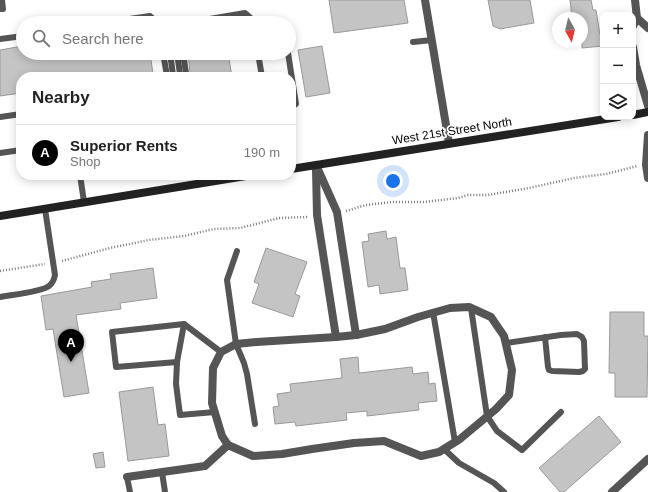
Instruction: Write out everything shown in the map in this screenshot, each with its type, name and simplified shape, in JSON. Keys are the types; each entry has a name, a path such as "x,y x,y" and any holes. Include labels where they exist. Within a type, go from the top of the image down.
{"main road":[{"path":"636,114 648,112"},
{"name":"West 21st Street North","path":"296,168 600,120"},
{"path":"0,216 221,180"}],"street":[{"path":"425,0 449,144"},
{"path":"635,0 637,18 648,28"},
{"path":"633,48 636,65 648,106"},
{"path":"648,135 646,165 648,178"},
{"path":"316,164 337,212 356,335"},
{"path":"316,164 317,215 336,337"},
{"path":"450,308 471,308 490,317 504,336 512,370 509,395 496,409 455,442 439,452 421,456 384,441 354,443 282,454 253,456 228,445 222,436 212,403 213,368 221,352 236,344 356,335 385,329 433,312 450,308"},
{"path":"127,477 205,466 228,445"},
{"path":"612,492 648,459"}],"lane":[{"path":"0,10 3,9 2,0"},
{"path":"227,16 244,13 248,16"},
{"path":"0,39 16,37"},
{"path":"413,42 432,40"},
{"path":"168,60 175,72"},
{"path":"172,60 176,72"},
{"path":"177,60 177,72"},
{"path":"178,72 181,60"},
{"path":"259,60 261,72"},
{"path":"289,60 291,72"},
{"path":"0,117 16,115"},
{"path":"0,153 16,151"},
{"path":"81,180 84,202"},
{"path":"0,297 42,290 49,287 54,282 55,275 45,209"},
{"path":"237,250 227,280 236,344 247,374 255,424"},
{"path":"471,308 487,416 497,430 522,450 562,412"},
{"path":"433,312 455,442"},
{"path":"177,362 116,367 112,332 184,324 221,352"},
{"path":"184,324 177,362 176,384 180,415 215,412"},
{"path":"506,343 545,337 577,334 582,337 584,341 585,369 579,372 549,370 545,337"},
{"path":"444,449 459,463 494,484 504,492"},
{"path":"162,472 165,492"},
{"path":"127,477 130,492"}],"building":[{"path":"329,0 404,0 408,23 334,33"},
{"path":"488,0 530,0 534,23 500,29 493,26"},
{"path":"570,0 591,0 593,10 596,10 600,35 600,46 588,47 588,12 571,12"},
{"path":"322,46 330,93 306,97 298,50"},
{"path":"16,47 16,60 151,60 153,72 16,72 16,94 0,96 0,50"},
{"path":"189,60 229,60 231,72 190,72"},
{"path":"386,231 387,239 396,237 400,268 405,268 408,290 380,294 379,285 368,287 362,242 369,241 368,234"},
{"path":"266,248 307,262 295,294 300,296 293,317 252,303 259,284 254,282"},
{"path":"153,268 157,298 120,303 121,309 76,315 89,393 64,397 53,329 46,330 41,296 92,287 91,282 111,279 110,274"},
{"path":"610,312 644,312 644,336 648,336 647,397 615,397 615,373 609,373"},
{"path":"358,357 359,373 412,367 413,374 428,372 429,384 435,383 437,401 418,403 419,410 367,416 367,411 346,413 347,420 296,426 295,422 275,424 273,407 279,406 277,394 291,392 290,384 342,378 340,359"},
{"path":"153,387 158,425 165,424 169,456 128,461 119,392"},
{"path":"599,416 621,442 564,492 560,492 539,468"},
{"path":"103,452 105,467 96,468 93,454"}],"place":[{"name":"Superior Rents","path":"71,362"}]}
